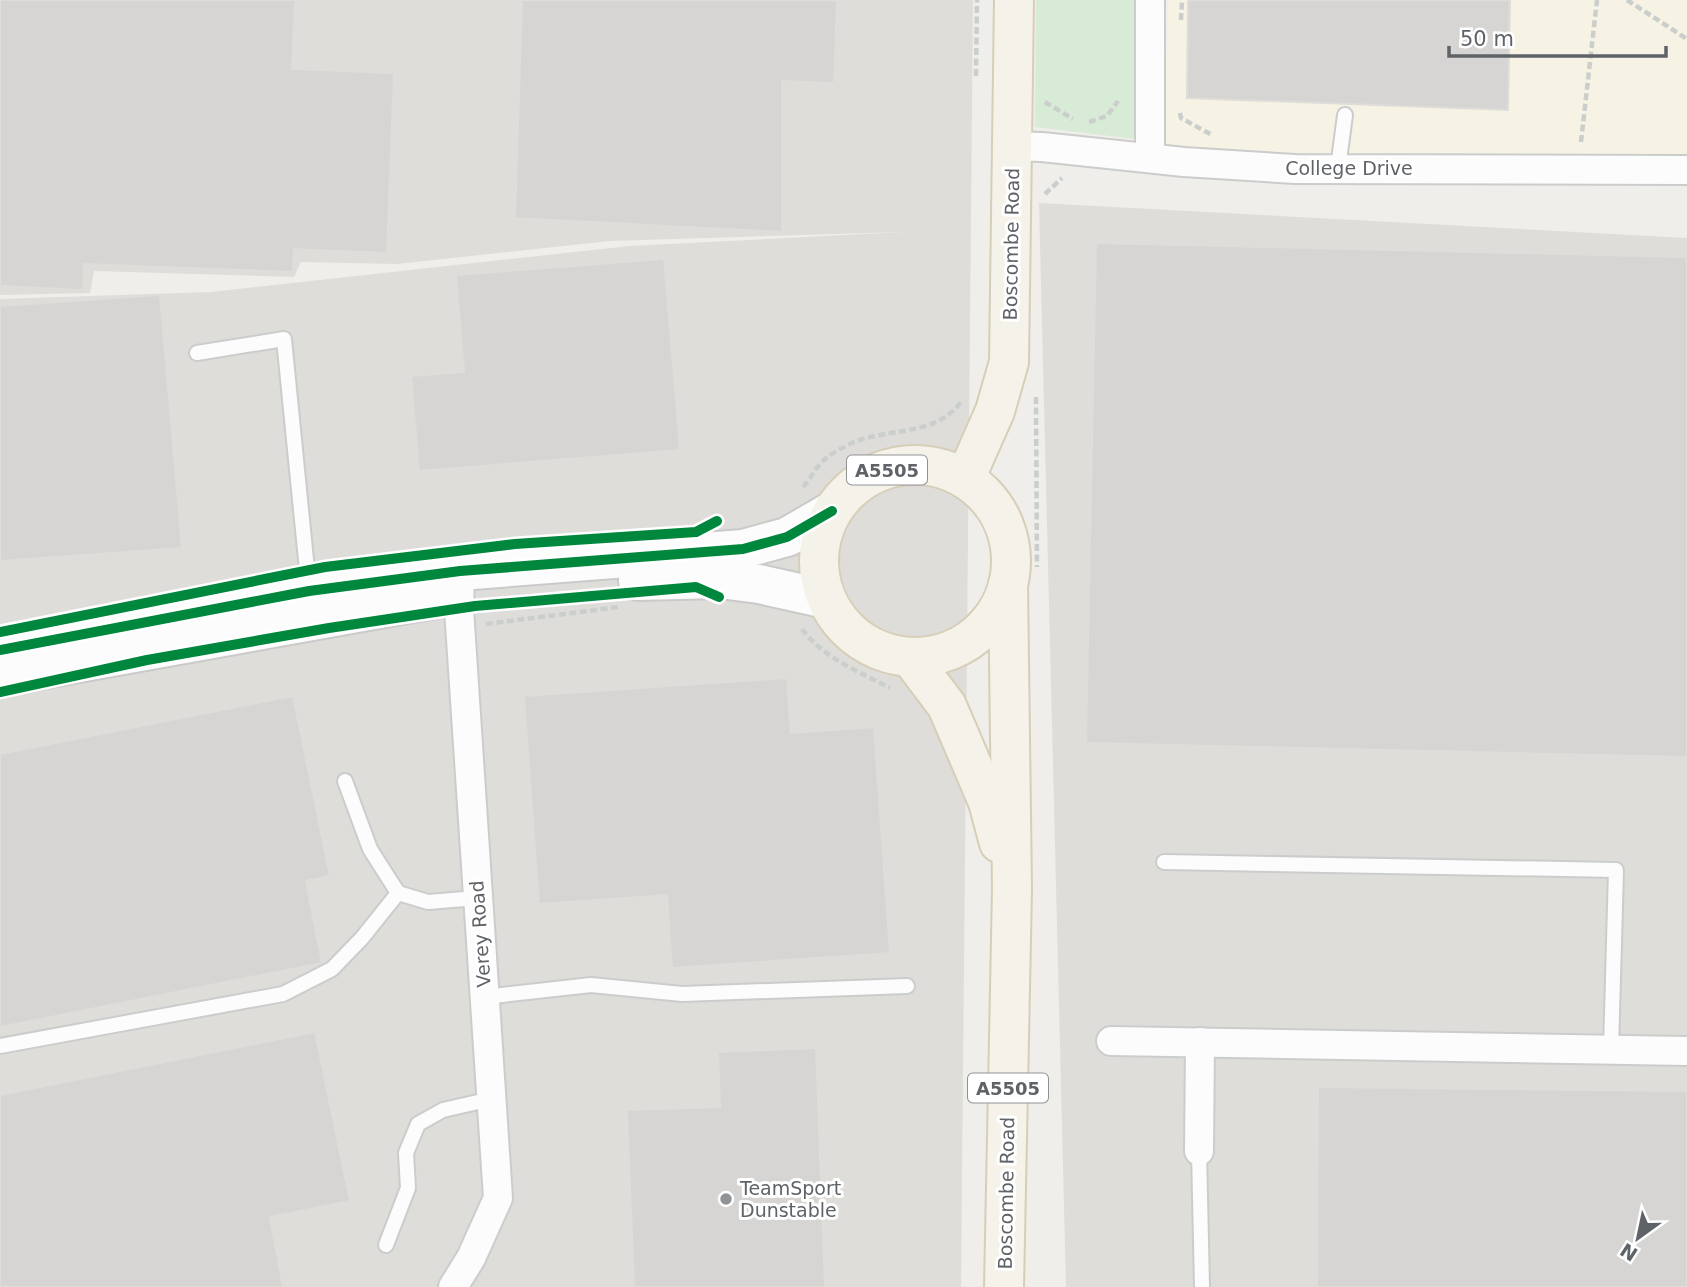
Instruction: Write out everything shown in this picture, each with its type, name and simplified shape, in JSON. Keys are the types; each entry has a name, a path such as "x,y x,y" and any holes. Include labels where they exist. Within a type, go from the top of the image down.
{"main road":[{"name":"Boscombe Road","path":"965,479 995,411 1009,362 1014,0"},
{"name":"A5505","path":"906,465 937,467 965,479 988,498 1004,524 1011,554 1008,584 995,614 972,639 903,674 846,628 826,599 818,569 821,539 832,511 852,488 877,472 906,465"},
{"name":"Boscombe Road","path":"1004,1287 1012,889 1008,584"},
{"name":"Boscombe Road","path":"903,674 947,706 988,802 1012,889"}],"street":[{"path":"1150,0 1150,157"},
{"name":"College Drive","path":"1012,146 1221,165 1338,169 1687,170"},
{"path":"0,677 459,583 743,549 787,537 832,511"},
{"path":"0,650 309,591 459,583 720,579 759,584 826,599"},
{"name":"Verey Road","path":"453,1287 471,1258 498,1198 459,583"},
{"path":"1111,1041 1687,1051"},
{"path":"1199,1151 1200,1042"}],"lane":[{"path":"1338,169 1345,115"},
{"path":"197,353 284,339 309,591"},
{"path":"345,780 370,849 398,893 428,902 477,898"},
{"path":"1164,862 1616,870 1611,1049"},
{"path":"0,1046 283,994 332,969 362,938 398,893"},
{"path":"484,997 591,985 682,994 907,986"},
{"path":"386,1245 408,1188 406,1153 418,1124 443,1110 491,1099"},
{"path":"1199,1151 1202,1287"}],"path":[{"path":"1181,26 1182,0"},
{"path":"1580,146 1597,0"},
{"path":"1627,0 1687,39"},
{"path":"1044,102 1069,118 1088,122 1107,116 1118,101"},
{"path":"1178,104 1181,118 1220,140"},
{"path":"799,490 821,461 847,445 873,436 917,429 951,414 964,397"},
{"path":"801,627 807,636 830,655 852,669 903,674"}],"shaded area":[{"path":"0,0 973,0 961,1287 0,1287 0,299 211,292 629,246 904,232 610,241 397,264 301,262 294,277 94,271 90,293 0,295"},
{"path":"1168,0 1687,0 1687,162 1164,156"},
{"path":"1039,203 1687,238 1687,1287 1066,1287"}],"green space":[{"path":"1036,0 1134,0 1135,139 1035,127"}],"building":[{"path":"0,0 295,0 292,69 394,73 387,253 294,249 293,272 84,264 83,290 0,286"},
{"path":"522,0 837,0 834,83 782,81 782,232 515,218"},
{"path":"1188,0 1510,0 1508,110 1187,98"},
{"path":"1096,243 1687,257 1687,757 1086,743"},
{"path":"664,259 680,450 419,471 411,376 464,372 456,275"},
{"path":"160,295 182,548 0,561 0,306"},
{"path":"787,678 791,733 874,727 890,953 672,968 667,895 539,904 524,696"},
{"path":"293,696 330,876 306,881 322,963 0,1027 0,754"},
{"path":"315,1032 350,1201 270,1217 283,1287 0,1287 0,1095"},
{"name":"TeamSport Dunstable","path":"816,1048 825,1287 634,1287 627,1110 720,1107 718,1052"},
{"path":"1318,1087 1687,1091 1687,1287 1317,1287"}],"cycle path":[{"path":"0,650 309,591 460,571 743,549 787,537 832,511"},
{"path":"0,632 325,567 515,544 696,532 717,521"},
{"path":"0,692 147,660 475,606 696,587 719,597"}],"place":[{"name":"TeamSport Dunstable","path":"726,1199"}]}
